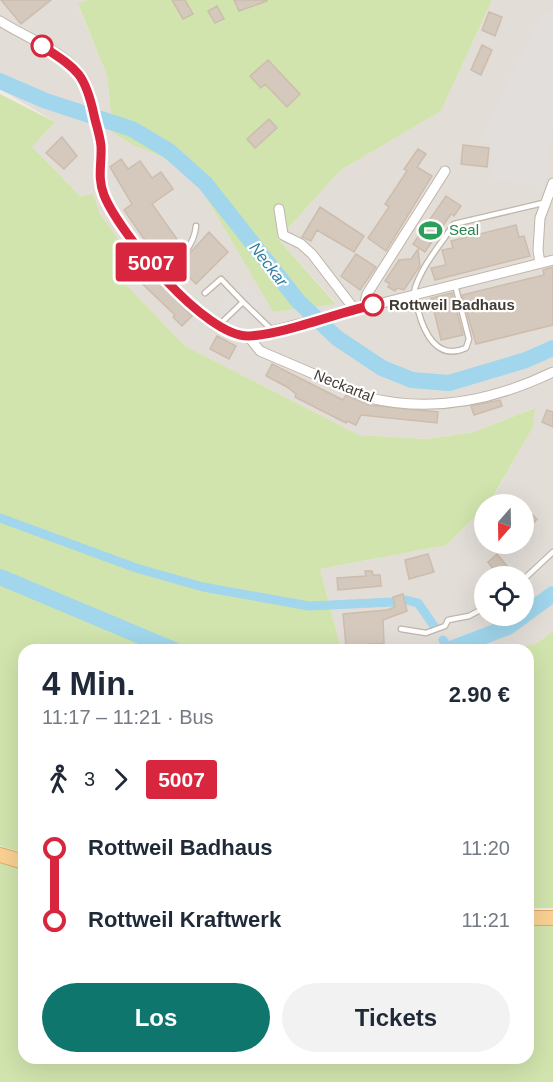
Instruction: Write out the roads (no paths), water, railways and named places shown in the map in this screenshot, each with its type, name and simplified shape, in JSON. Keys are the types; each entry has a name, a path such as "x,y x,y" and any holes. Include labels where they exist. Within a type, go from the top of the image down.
{"main road":[{"path":"0,855 18,860"},
{"path":"534,918 553,918"}],"street":[{"name":"Neckartal","path":"0,21 66,62 83,77 88,88 101,145 99,174 105,197 131,238 162,274 189,303 217,327 248,336 553,260"},
{"path":"279,209 278,216 283,235 302,244 312,254 355,310 446,171"},
{"path":"540,263 538,250 542,205 553,183"},
{"name":"Neckartal","path":"248,336 260,351 370,398 389,403 426,406 458,403 553,372"}],"lane":[{"path":"455,285 469,339 463,350 448,352 431,342 423,332 414,296 425,266 454,224 542,205 553,209"},
{"path":"162,274 190,248 195,239 196,226"},
{"path":"206,293 221,279 273,331"},
{"path":"217,327 243,302"},
{"path":"534,570 553,552"},
{"path":"401,629 426,633 445,626 448,620 474,614"}],"waterway":[{"name":"Neckar","path":"0,81 46,101 132,129 169,151 205,183 298,301 337,338 382,368 412,380 449,383 526,360 553,348"},
{"path":"0,518 136,568 203,587 309,606 393,602"},
{"name":"Neckar","path":"0,577 160,644"},
{"name":"Neckar","path":"464,644 508,627 553,594"},
{"path":"406,600 418,603 434,626"},
{"path":"443,640 445,644"}],"place":[{"name":"Seal","path":"431,230"},
{"name":"Rottweil Badhaus","path":"373,305"}]}
